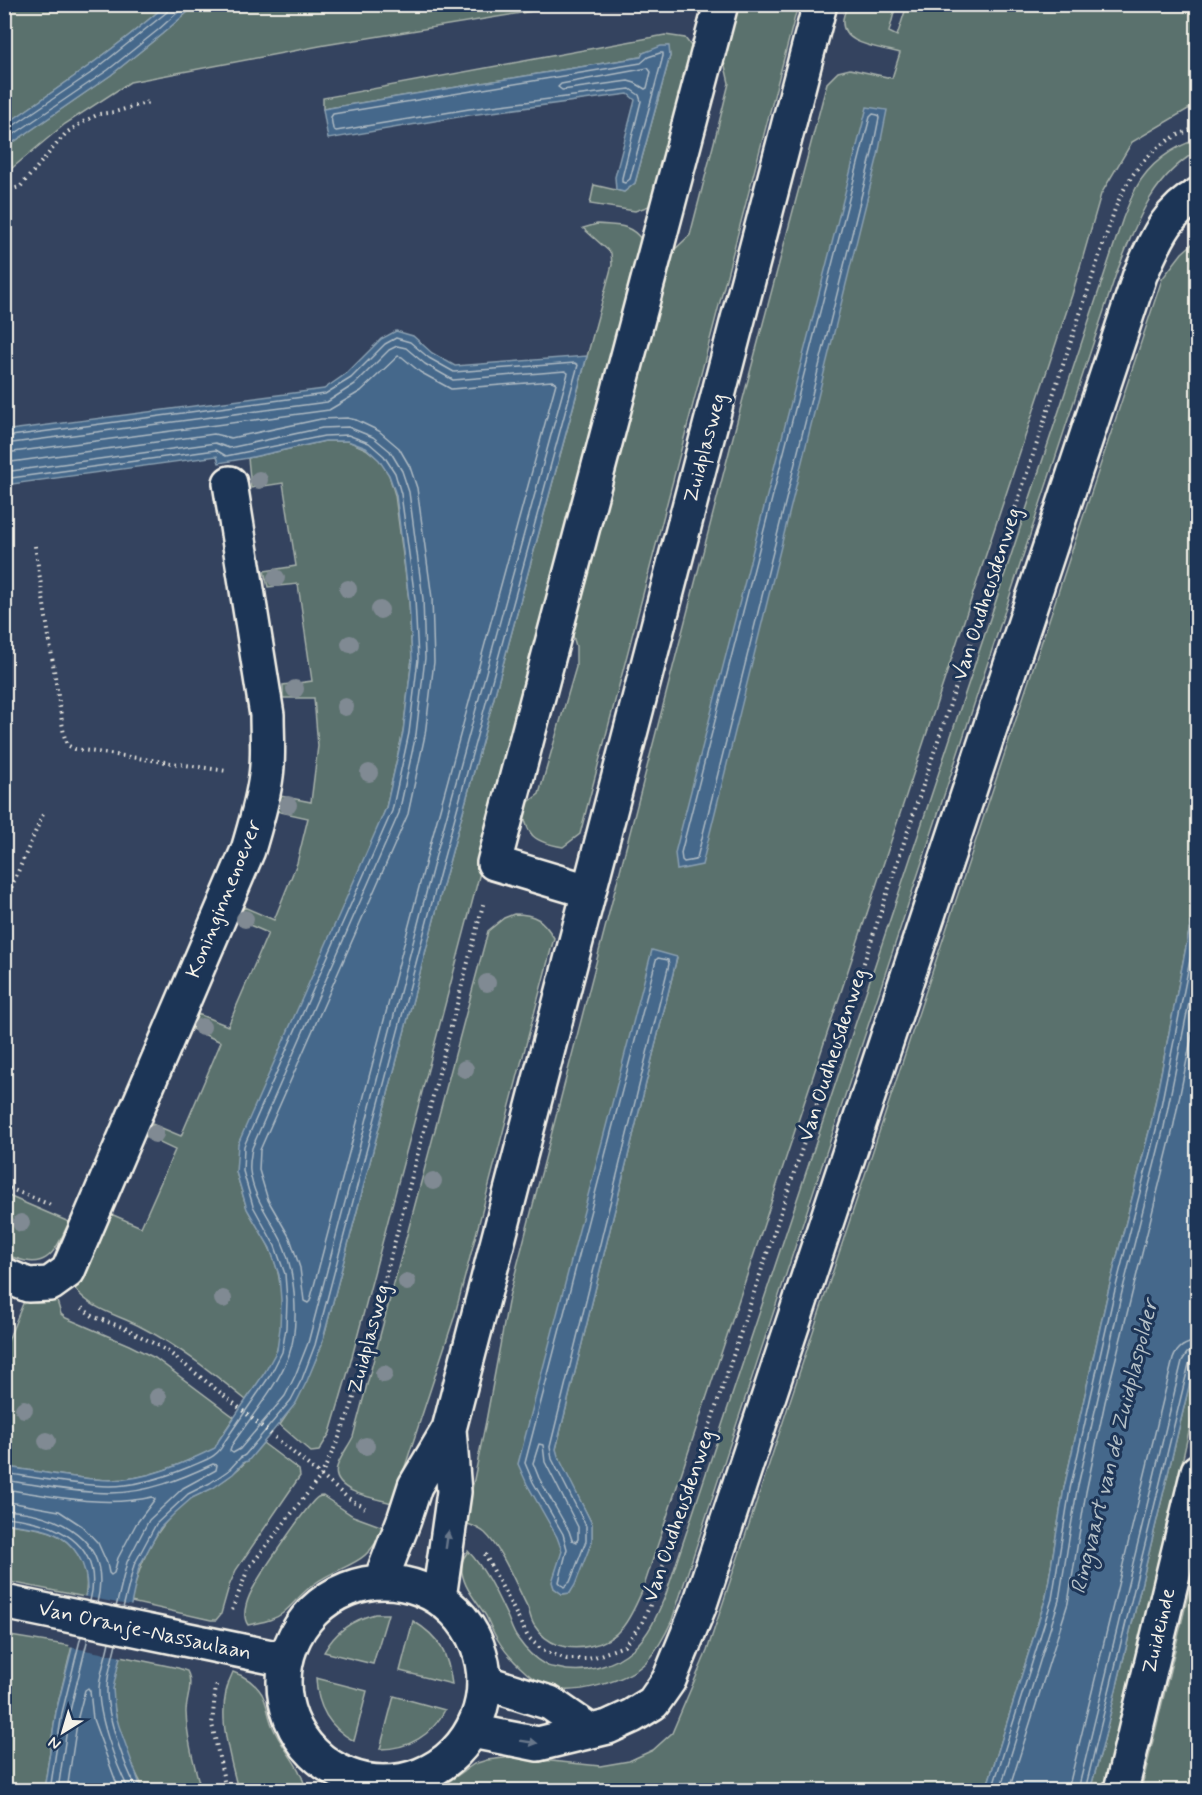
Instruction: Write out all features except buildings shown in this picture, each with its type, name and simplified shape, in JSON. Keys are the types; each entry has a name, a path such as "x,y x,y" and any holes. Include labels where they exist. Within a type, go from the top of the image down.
{"street":[{"path":"588,891 494,863 721,4"},
{"name":"Zuidplasweg","path":"380,1582 415,1486 449,1429 820,4"},
{"path":"472,1731 538,1744 608,1727 653,1703 669,1680 699,1607 1140,275 1162,228 1183,203 1197,195"},
{"name":"Koninginnenoever","path":"50,1284 68,1271 248,850 258,818 266,776 267,715 230,483"},
{"path":"4,1275 28,1284 50,1284"},
{"name":"Zuidplasweg","path":"439,1598 454,1492 449,1429"},
{"name":"Zuideinde","path":"1121,1791 1197,1471"},
{"path":"380,1582 411,1585 439,1598 458,1614 472,1635 481,1658 484,1682 481,1707 472,1731 456,1752 436,1768 411,1779 384,1786 357,1779 330,1779 291,1721 284,1690 286,1660 298,1629 320,1605 348,1588 380,1582"},
{"name":"Van Oranje-Nassaulaan","path":"4,1602 286,1660"},
{"path":"484,1682 550,1703 589,1730"}],"path":[{"path":"4,191 20,187 66,133 83,122 99,114 149,102"},
{"name":"Van Oudheusdenweg","path":"448,1530 475,1542 485,1554 528,1637 542,1650 567,1659 589,1659 624,1646 642,1623 650,1605 1117,203 1130,176 1143,161 1175,137 1197,128"},
{"path":"35,546 67,745 75,749 266,776"},
{"path":"4,904 44,812"},
{"name":"Zuidplasweg","path":"226,1791 212,1724 214,1699 232,1608 248,1569 321,1476 351,1405 494,863"},
{"path":"4,1186 89,1222"},
{"path":"50,1284 94,1317 125,1328 166,1350 348,1498 368,1509 404,1520"}],"green space":[{"path":"5,5 166,5 67,82 5,125"},
{"path":"196,5 570,5 325,45 130,82 65,124 5,174 5,148 111,75"},
{"path":"734,5 798,5 580,834 563,847 553,845 533,836 526,825 522,807 539,794 576,667 576,646 571,629 671,253 690,235 729,83 722,53"},
{"path":"847,5 896,5 889,32 897,36 907,5 1197,5 1197,108 1188,109 1132,142 1101,194 1072,295 643,1589 629,1617 618,1632 601,1643 574,1648 566,1647 552,1642 539,1632 509,1569 491,1540 478,1528 465,1523 509,1297 827,83 838,72 850,69 892,78 900,53 864,44 848,35 843,19","holes":["677,957 556,1449 557,1456 592,1524 592,1541 570,1593 562,1594 554,1588 553,1583 561,1557 561,1546 527,1484"]},
{"path":"665,35 685,38 697,54 652,205 635,211 590,204 594,185 624,192 635,183 670,56 668,46 643,53 641,57 323,109 323,98"},
{"path":"1197,140 1197,151 1167,176 1146,205 1116,274 672,1620 661,1642 646,1662 626,1675 585,1688 558,1690 547,1687 526,1673 502,1646 466,1584 462,1570 463,1560 468,1551 491,1583 516,1637 533,1656 549,1666 567,1670 587,1670 607,1665 634,1648 653,1623 666,1594 1123,218 1136,188 1154,164 1170,152"},
{"path":"597,224 627,228 642,240 636,282 348,1372 330,1433 319,1451 311,1452 280,1425 303,1388 321,1347 450,859 612,265 611,253 583,228"},
{"path":"1197,240 1197,891 1151,1124 1108,1292 1064,1488 1046,1597 986,1790 437,1790 474,1764 487,1760 512,1757 600,1766 629,1761 653,1750 672,1733 707,1651 1162,279 1182,253"},
{"path":"325,441 348,441 366,449 380,460 389,475 395,495 409,600 412,659 403,732 386,808 236,1172 247,1208 268,1244 274,1260 282,1298 282,1325 275,1356 268,1370 246,1400 157,1335 98,1308 75,1289 84,1278 111,1214 141,1227 175,1150 145,1136 152,1124 181,1136 221,1042 192,1029 198,1014 228,1026 268,933 238,920 244,907 274,920 297,863 308,818 276,811 281,796 311,802 318,746 314,698 283,698 283,685 312,681 298,584 268,587 264,571 296,566 283,483 251,488 248,458"},
{"path":"514,914 528,915 538,919 554,938 454,1318 393,1503 356,1493 347,1488 337,1476 337,1467 353,1437 488,931 504,918"},
{"path":"4,1194 69,1222 58,1244 46,1258 30,1262 5,1254"},
{"path":"24,1301 36,1303 57,1301 61,1314 66,1318 155,1358 234,1417 215,1449 164,1470 124,1479 84,1478 5,1467 5,1348"},
{"path":"1197,1353 1197,1395 1154,1588 1105,1790 1090,1790 1102,1748"},
{"path":"263,1443 299,1470 300,1476 236,1570 221,1614 216,1620 211,1620 131,1602 144,1558 158,1532 178,1509 190,1499 222,1482 235,1472"},
{"path":"323,1496 353,1516 383,1527 377,1540 363,1557 314,1584 279,1616 248,1625 245,1616 246,1605 259,1578 313,1501"},
{"path":"4,1523 46,1530 69,1543 84,1567 85,1597 5,1581"},
{"path":"1196,1563 1197,1790 1141,1790"},
{"path":"375,1614 388,1614 373,1664 324,1652 345,1627"},
{"path":"413,1621 430,1633 441,1647 448,1664 452,1684 400,1671"},
{"path":"4,1635 72,1646 56,1712 44,1790 5,1790"},
{"path":"120,1656 187,1671 190,1681 186,1712 188,1732 201,1790 145,1790 128,1755 115,1712 113,1688"},
{"path":"233,1672 249,1680 262,1694 272,1725 300,1772 306,1790 238,1790 227,1746 224,1716 227,1686"},
{"path":"316,1678 367,1691 354,1741 338,1730 326,1715 319,1698"},
{"path":"394,1696 445,1710 433,1727 418,1739 401,1746 380,1749"}],"water":[{"path":"166,5 196,5 111,75 5,148 5,125 67,82"},
{"path":"661,46 669,46 670,56 635,183 624,192 616,190 615,177 635,100 628,94 470,115 328,139 323,109 641,57 643,53"},
{"path":"867,107 887,110 878,155 702,865 677,870 675,853"},
{"path":"396,331 413,336 432,353 455,366 587,356 450,859 321,1347 296,1403 248,1461 213,1488 192,1498 160,1528 139,1567 113,1689 119,1726 139,1782 145,1790 44,1790 56,1712 87,1589 85,1571 73,1548 59,1536 41,1529 5,1523 5,1467 70,1477 110,1480 151,1474 190,1460 215,1448 277,1350 281,1300 279,1275 270,1248 247,1209 236,1172 238,1144 386,808 403,732 412,659 409,600 396,495 389,475 379,460 366,448 348,441 325,441 219,463 217,456 5,485 5,427 10,430 324,389 347,373 381,339"},
{"name":"Ringvaart van de Zuidplaspolder","path":"1197,891 1197,1353 1090,1790 986,1790 1046,1597 1064,1488 1108,1292 1151,1124"},
{"path":"652,950 677,957 556,1449 592,1524 592,1541 575,1585 570,1593 562,1594 554,1588 552,1582 562,1551 557,1537 518,1464"}],"pier":[{"path":"82,1596 133,1606 122,1657 69,1647"}]}
